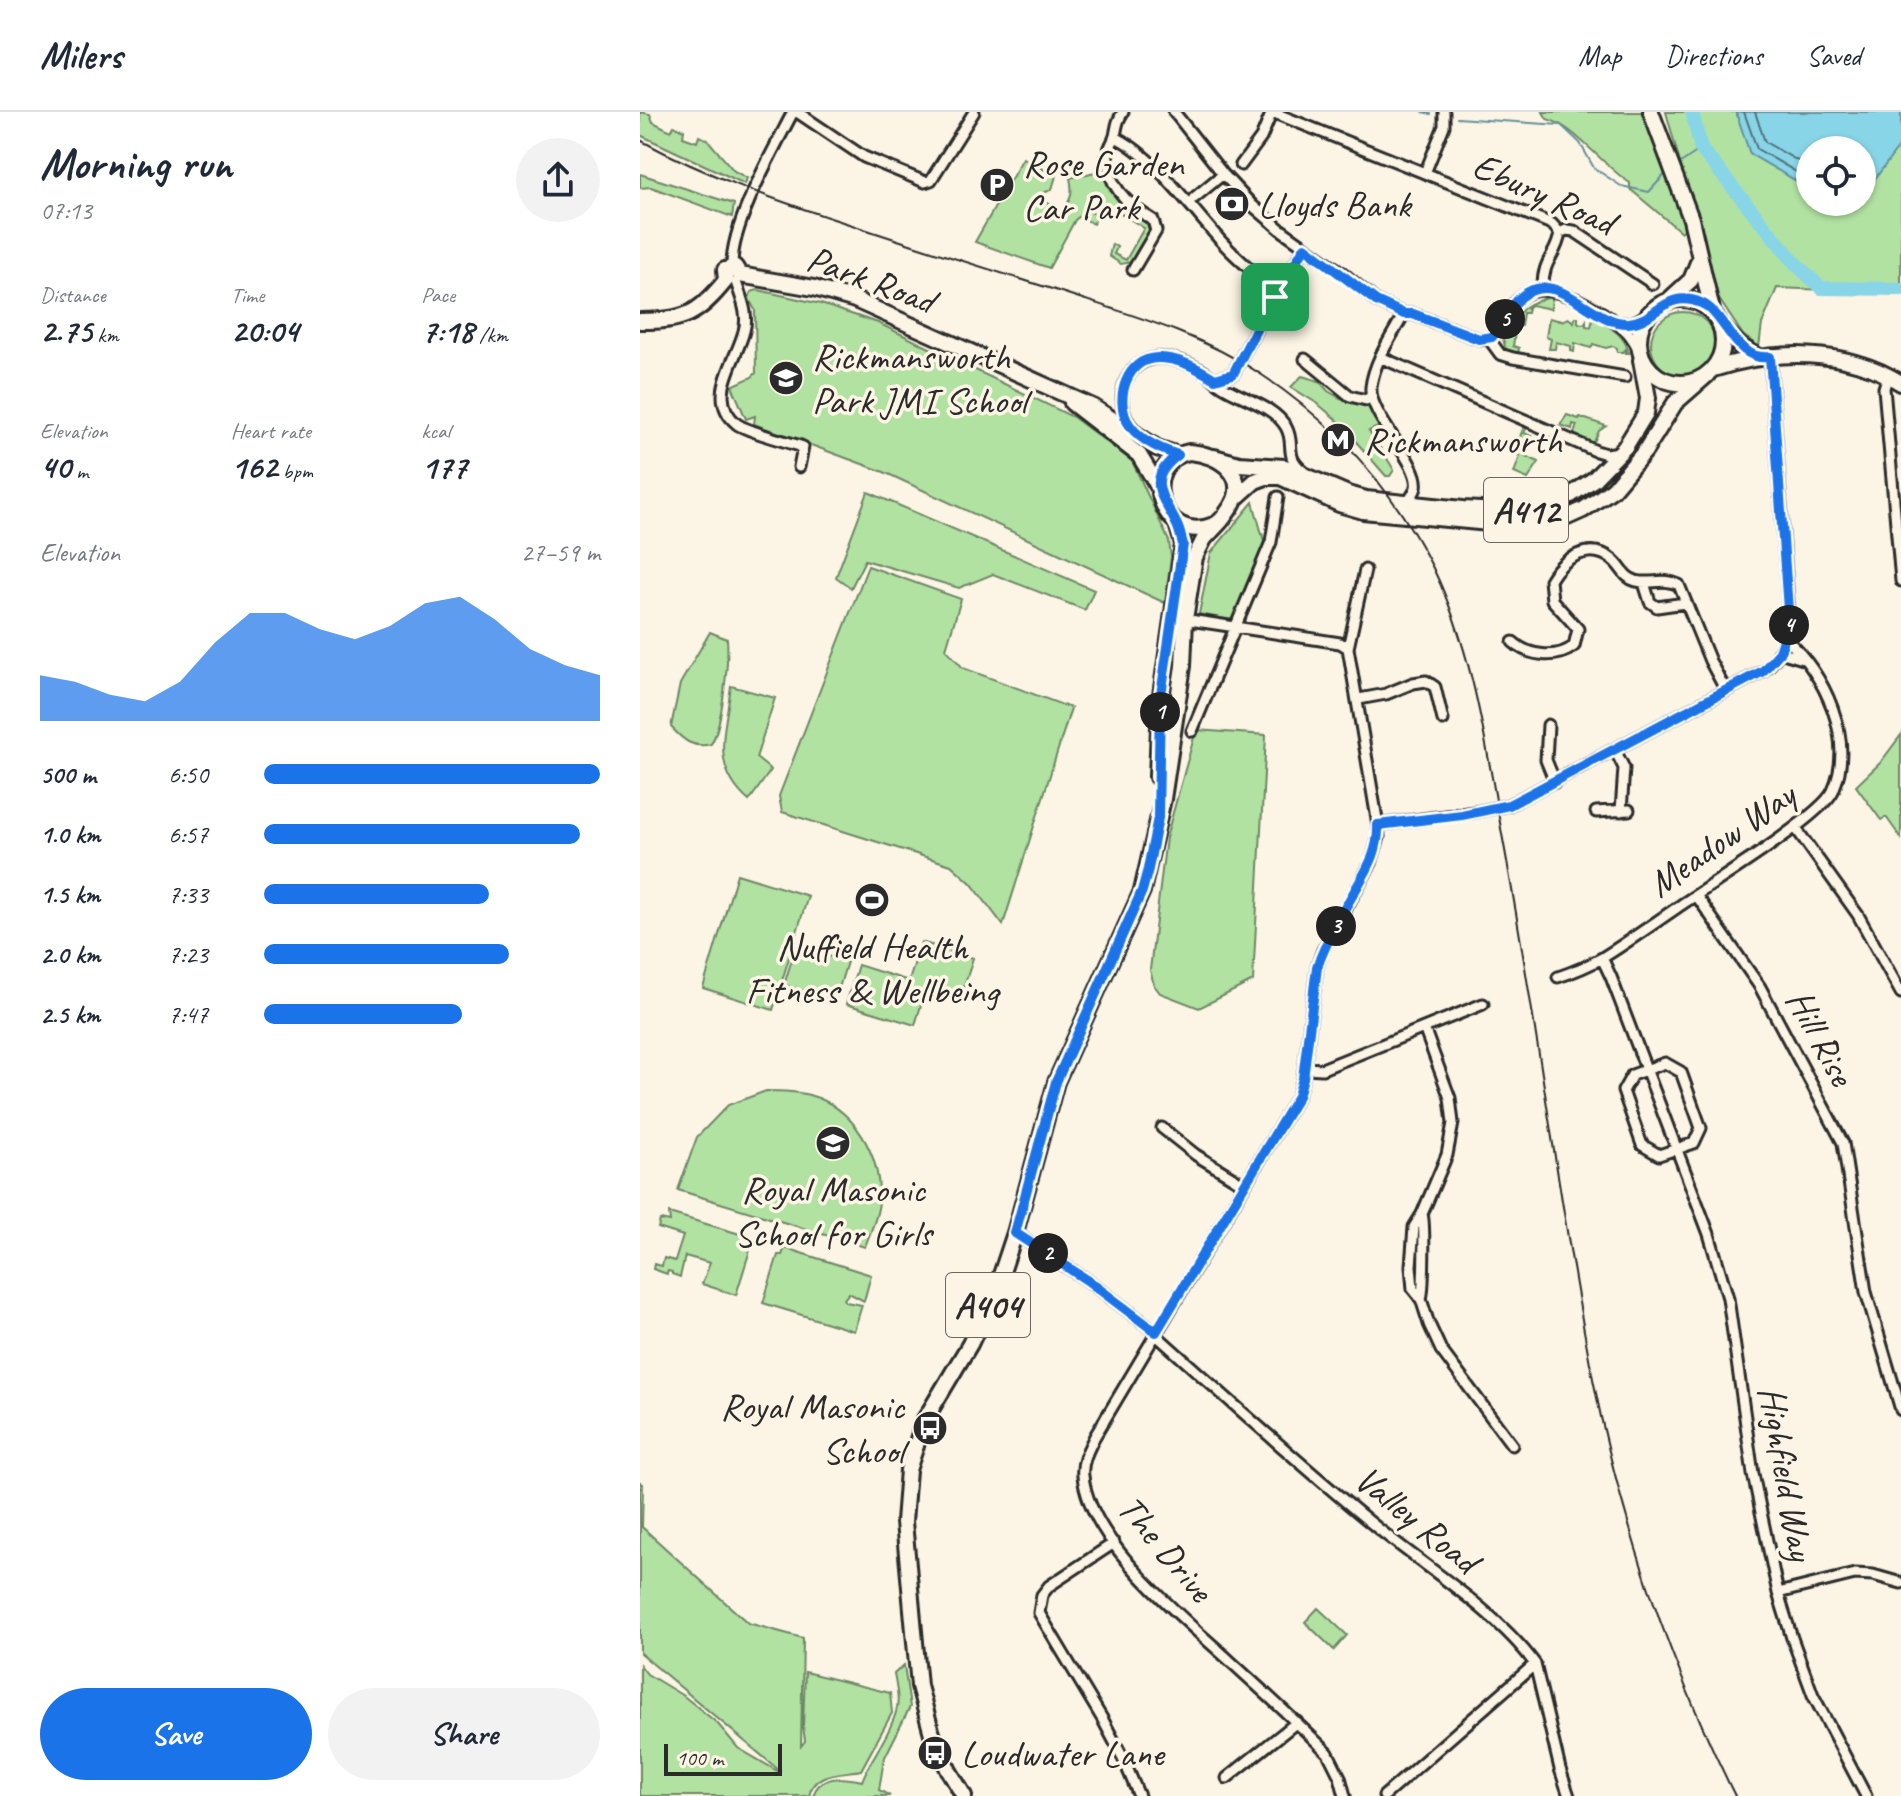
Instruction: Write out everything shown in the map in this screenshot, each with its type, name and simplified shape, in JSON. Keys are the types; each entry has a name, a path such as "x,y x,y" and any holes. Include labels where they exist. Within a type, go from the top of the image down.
{"main road":[{"path":"1651,112 1701,255 1706,290 1713,310 1722,327 1740,346 1765,358"},
{"path":"1701,255 1691,280 1643,326 1640,355 1651,372 1667,382 1687,383 1710,372 1722,346 1722,327"},
{"path":"640,321 679,319 703,305 734,276"},
{"name":"Park Road","path":"734,276 814,288 855,300 1114,418 1152,445 1178,455"},
{"path":"1661,307 1679,299 1693,300 1713,310"},
{"name":"A412","path":"1237,497 1255,481 1280,477 1339,504 1363,511 1498,524 1548,523 1583,510 1613,489 1645,451 1675,403 1710,372 1739,361 1809,354 1826,356 1888,375 1901,383"},
{"name":"A412","path":"1214,457 1252,466 1268,464 1285,467 1348,494 1407,503 1515,512 1538,508 1571,495 1594,479 1620,452 1646,413 1648,398 1640,355"},
{"name":"Park Road","path":"1063,395 1139,455 1159,488"},
{"path":"1202,453 1214,457 1233,473 1237,480 1237,497 1221,521 1212,526 1192,530 1177,524 1168,513 1159,488 1165,468 1178,455 1202,453"},
{"name":"A404","path":"964,1796 932,1734 919,1686 909,1602 904,1498 908,1470 919,1432 970,1344 997,1287 1056,1082 1142,891 1158,818 1160,702 1198,548 1221,521"},
{"name":"A404","path":"1177,524 1183,544 1179,619"}],"street":[{"path":"799,467 803,447 738,424 724,405 724,381 745,329 745,310 734,276 733,252 744,217 795,112 864,157 925,182 931,180 974,112"},
{"path":"1123,112 1116,124 1108,159 1113,182 1134,208 1153,220 1155,235 1133,270"},
{"path":"1174,112 1253,206 1376,301 1404,314 1413,314 1479,339 1489,339"},
{"path":"1241,165 1261,138 1272,112"},
{"name":"Ebury Road","path":"1272,112 1552,224 1560,233 1574,231 1653,284"},
{"path":"1425,173 1444,126 1444,112"},
{"path":"1115,137 1132,147 1223,243 1276,291"},
{"path":"1194,198 1223,174"},
{"path":"1543,289 1543,268 1560,233"},
{"path":"1215,379 1233,374 1276,291 1305,247"},
{"path":"1489,339 1524,294 1543,289 1563,293 1614,322 1625,330 1640,355"},
{"path":"1614,322 1633,323 1661,307"},
{"path":"1404,314 1380,357 1371,385 1371,396 1415,476 1415,491 1407,503"},
{"path":"1489,339 1500,354 1513,358 1625,377"},
{"path":"1380,357 1596,451 1606,454 1620,452"},
{"path":"1378,825 1509,805 1763,671 1780,652 1786,639 1789,616 1765,358"},
{"path":"1152,445 1131,425 1124,413 1123,387 1134,369 1150,359 1169,359 1199,369 1228,390 1238,392 1275,416 1286,428 1293,461 1315,481"},
{"path":"1305,359 1350,396 1366,400 1371,396"},
{"path":"1888,375 1884,388 1901,581"},
{"path":"1268,464 1275,460 1288,442"},
{"path":"1192,731 1271,542 1278,497"},
{"path":"1513,642 1520,648 1541,654 1561,653 1574,646 1578,636 1576,625 1552,600 1549,587 1557,571 1578,554 1590,551 1601,553 1618,563 1627,577 1644,583 1664,580 1681,589 1710,661 1726,691"},
{"path":"1179,619 1340,643 1348,648 1365,570"},
{"path":"1644,583 1650,602 1657,607 1685,603"},
{"name":"Meadow Way","path":"1558,977 1602,958 1795,827 1831,795 1841,761 1838,730 1830,703 1817,677 1800,651 1786,639"},
{"name":"The Drive","path":"1345,1796 1328,1753 1155,1592 1114,1543 1095,1514 1086,1491 1083,1468 1095,1436 1298,1096 1305,1068 1317,967 1371,863 1379,837 1359,699 1348,648"},
{"path":"1780,652 1803,659"},
{"path":"1359,699 1426,681 1435,687 1443,720"},
{"path":"1548,725 1546,760 1555,782"},
{"path":"1596,812 1625,810 1624,768 1615,750"},
{"path":"1795,827 1858,915 1901,993"},
{"name":"Hill Rise","path":"1696,895 1760,987 1843,1143 1866,1292 1901,1406"},
{"name":"Highfield Way","path":"1602,958 1709,1234 1728,1298 1753,1474 1778,1593 1813,1695 1866,1796"},
{"path":"1891,974 1901,967"},
{"path":"1305,1068 1322,1069 1483,1004"},
{"path":"1424,1028 1450,1098 1453,1123 1447,1155 1414,1227 1413,1289 1421,1299 1441,1350 1512,1445"},
{"path":"1665,1063 1679,1070 1701,1124 1694,1143 1659,1155 1644,1148 1623,1088 1629,1077 1646,1068 1665,1063"},
{"path":"1162,1128 1196,1155 1245,1185"},
{"name":"Valley Road","path":"1015,1233 1087,1280 1156,1333 1359,1513 1490,1618 1535,1664"},
{"path":"1114,1543 1049,1586 1042,1595 1039,1613 1110,1733 1139,1796"},
{"path":"1778,1593 1855,1574 1901,1583"},
{"path":"1384,1796 1535,1664 1569,1796"},
{"path":"1227,1778 1297,1722"}],"green space":[{"path":"640,112 650,114 653,122 671,131 674,126 684,130 683,137 697,142 699,136 707,139 734,171 747,178 745,184 640,135"},
{"path":"1543,112 1642,112 1687,227 1681,232 1630,189 1630,183 1568,130 1547,119"},
{"path":"1666,112 1901,112 1901,293 1777,288 1762,324 1759,347 1743,335 1715,293 1699,217 1685,181"},
{"path":"1023,158 1056,176 1052,189 1044,193 1042,199 1061,211 1071,196 1070,178 1102,173 1122,206 1149,225 1150,233 1131,262 1121,264 1109,256 1112,244 1117,247 1114,254 1126,260 1144,228 1099,200 1091,212 1098,216 1093,224 1080,216 1075,220 1049,268 975,242"},
{"path":"640,174 734,204 732,217 651,187 640,188"},
{"path":"758,290 821,304 878,323 1073,417 1132,461 1169,541 1171,557 1165,603 884,472 754,424 755,416 746,419 732,386 756,373 755,310 749,299 751,292"},
{"path":"1552,297 1551,309 1531,305 1527,313 1523,313 1521,326 1516,326 1513,346 1519,348 1518,354 1506,350 1502,335 1518,314 1534,302"},
{"path":"1677,312 1689,312 1706,321 1713,332 1713,356 1706,367 1689,376 1677,376 1665,371 1656,362 1651,350 1651,338 1656,326 1665,317"},
{"path":"1578,317 1578,323 1584,324 1586,321 1586,326 1591,327 1593,317 1610,328 1624,340 1629,353 1626,349 1617,352 1613,346 1606,348 1593,344 1591,348 1575,343 1574,352 1571,346 1556,342 1555,349 1549,349 1551,339 1546,337 1549,318 1562,321 1568,318 1574,322"},
{"path":"1302,376 1319,381 1340,398 1366,404 1378,423 1378,427 1369,431 1394,470 1390,476 1386,476 1338,421 1291,387"},
{"path":"1567,415 1606,426 1599,431 1592,446 1573,437 1577,425 1573,424 1572,429 1560,425"},
{"path":"1524,426 1527,427 1524,433 1532,436 1525,456 1539,462 1528,479 1514,473 1520,456 1514,453"},
{"path":"1639,434 1643,450 1625,473 1575,512 1513,521 1556,508"},
{"path":"868,492 1094,590 1085,610 993,574 959,588 865,560 851,588 836,577"},
{"path":"1253,502 1265,545 1241,608 1232,620 1199,614 1211,553"},
{"path":"868,566 961,599 946,649 963,668 1071,708 1003,925 971,883 951,865 782,812 779,796"},
{"path":"710,632 727,639 726,677 715,735 711,744 699,745 684,739 671,727 680,684"},
{"path":"731,686 775,698 756,758 771,770 749,801 729,775 725,762 724,734"},
{"path":"1196,730 1266,735 1253,981 1199,1008 1160,993 1150,970 1166,838"},
{"path":"1901,735 1901,838 1886,817 1881,820 1856,786 1880,763"},
{"path":"737,874 808,896 773,1010 703,988"},
{"path":"921,942 973,958 961,997 927,986 915,1025 846,1004 858,965 909,981"},
{"path":"796,946 847,962 835,1001 784,985"},
{"path":"766,1091 798,1093 825,1101 839,1110 862,1135 875,1166 879,1200 865,1247 678,1190 697,1137 728,1105"},
{"path":"669,1213 750,1237 747,1245 751,1247 736,1295 702,1284 710,1263 685,1256 680,1277 672,1272 668,1271 667,1274 653,1269 654,1264 662,1266 664,1258 675,1261 683,1236 658,1228 660,1220 670,1222"},
{"path":"785,1248 871,1275 864,1301 849,1293 844,1299 862,1305 854,1331 763,1303 778,1255 782,1255"},
{"path":"640,1482 643,1484 642,1527 748,1623 803,1638 801,1746 805,1741 805,1672 890,1693 892,1713 861,1770 822,1778 816,1782 809,1796 640,1796 640,1665 647,1674 685,1697 717,1723 738,1748 780,1771 640,1653"},
{"path":"1318,1608 1347,1635 1334,1650 1305,1622"},
{"path":"904,1665 910,1707 884,1759 879,1790 890,1796 813,1796 821,1784 833,1779 862,1781 893,1721 898,1703 894,1674"}],"water":[{"path":"1736,112 1901,112 1901,144 1876,177 1876,136 1796,136 1796,181 1750,154"}],"waterway":[{"path":"1423,112 1431,114"},
{"path":"1692,112 1701,149 1796,264 1821,288 1901,289"},
{"path":"1457,118 1561,125 1580,143 1594,168 1621,186 1649,192 1667,172"},
{"path":"1679,164 1701,149"}],"railway":[{"path":"640,140 692,166 772,198 1134,316 1211,346 1259,373 1312,413 1359,459 1399,511 1433,568 1447,600 1476,699 1514,902 1580,1311 1618,1487 1669,1644 1735,1796"}],"place":[{"name":"Rose Garden Car Park","path":"997,185"},
{"name":"Lloyds Bank","path":"1232,204"},
{"name":"Rickmansworth Park JMI School","path":"786,378"},
{"name":"Rickmansworth","path":"1338,440"},
{"name":"Nuffield Health Fitness & Wellbeing","path":"872,900"},
{"name":"Royal Masonic School for Girls","path":"833,1143"},
{"name":"Royal Masonic School","path":"930,1428"},
{"name":"Loudwater Lane","path":"935,1753"}],"route":[{"path":"1305,247 1376,301 1404,314 1413,314 1479,339 1492,337 1524,294 1543,289 1563,293 1614,322 1633,323 1666,303 1679,299 1704,304 1713,310 1722,327 1740,346 1761,359 1770,357 1789,624 1780,652 1763,671 1509,805 1462,815 1378,825 1379,837 1371,863 1323,950 1317,967 1298,1096 1156,1332 1087,1280 1015,1233 1056,1082 1142,891 1158,818 1160,702 1183,544 1159,488 1165,468 1178,455 1152,445 1128,422 1124,413 1123,387 1139,364 1158,358 1199,369 1215,379 1228,377 1233,374 1275,297 1305,247"}]}
